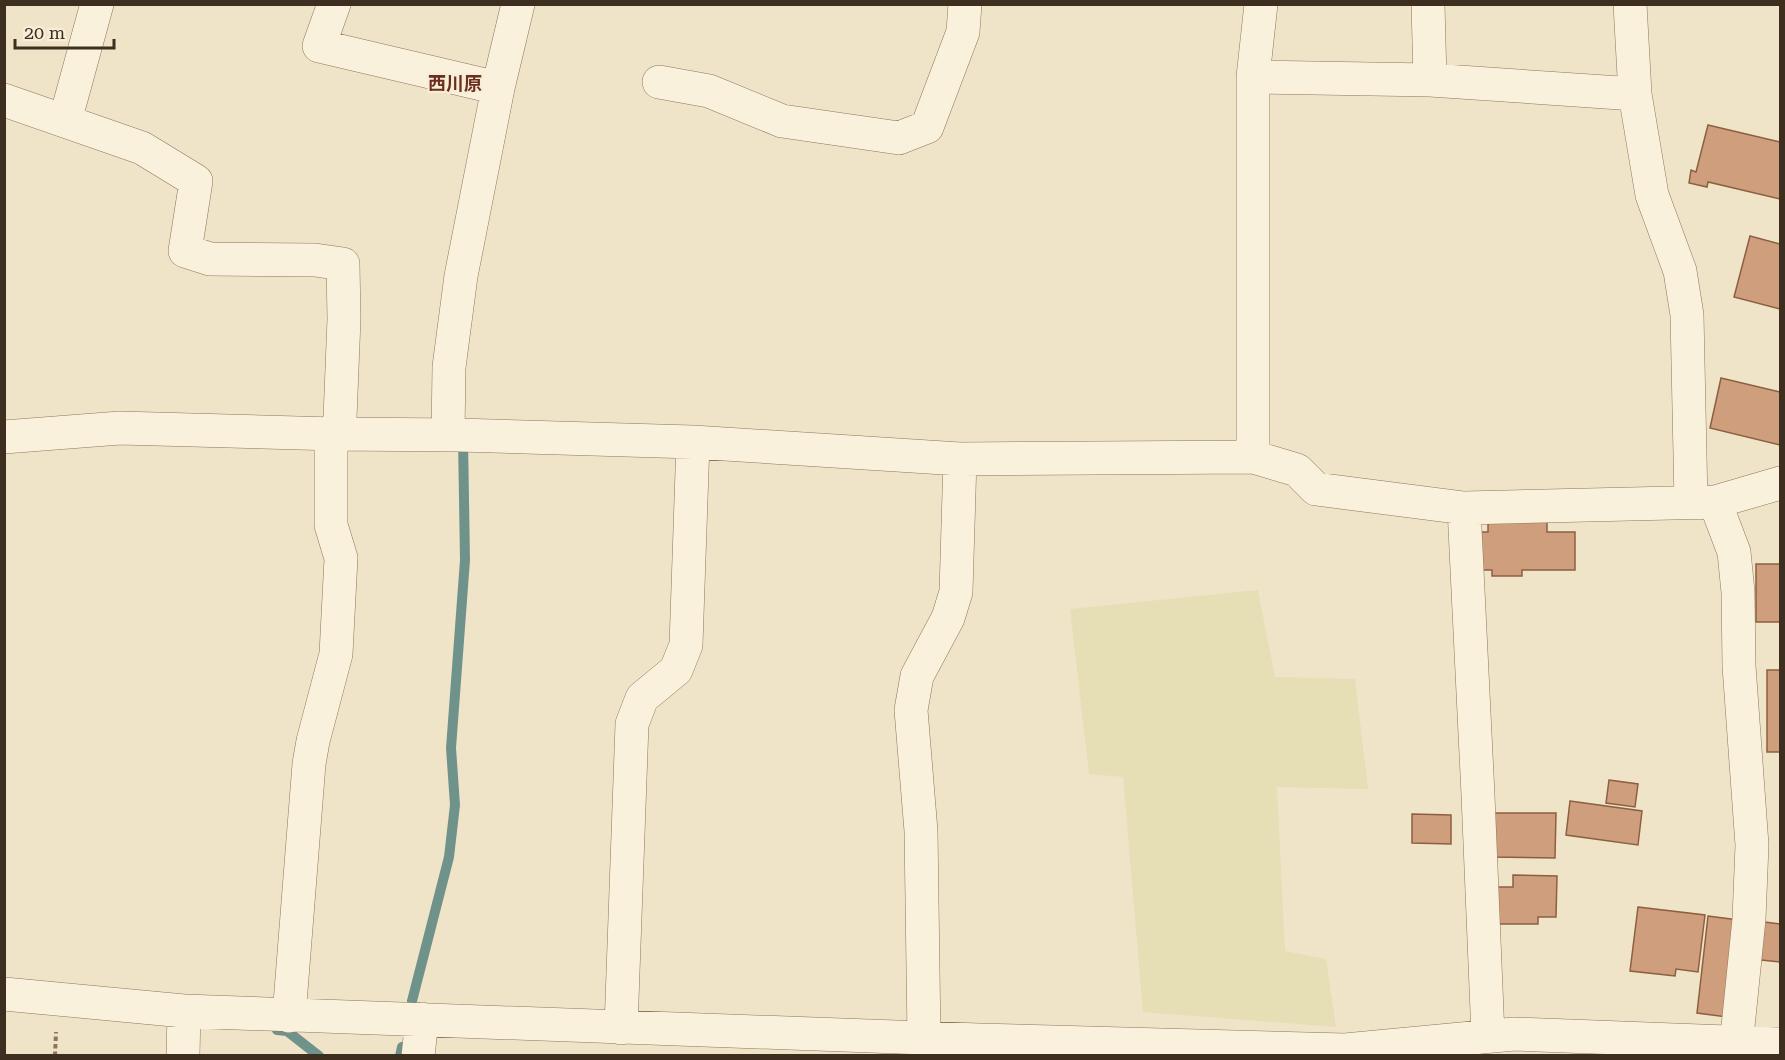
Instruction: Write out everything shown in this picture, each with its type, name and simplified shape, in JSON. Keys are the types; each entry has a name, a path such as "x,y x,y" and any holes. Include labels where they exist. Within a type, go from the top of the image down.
{"street":[{"path":"65,121 96,4"},
{"path":"334,4 319,46 498,88"},
{"path":"457,435 449,367 461,276 498,88 518,4"},
{"path":"659,82 709,91 782,121 898,138 927,128 963,32 964,4"},
{"path":"1253,458 1253,77 1261,4"},
{"path":"1428,4 1430,80"},
{"path":"1630,4 1635,94 1652,195 1680,271 1687,315 1703,502 1734,552 1738,592 1739,666 1752,845 1749,919 1736,1049"},
{"path":"1253,77 1430,80 1635,94"},
{"path":"4,100 142,148 196,182 185,251 210,259 315,260 343,264 344,319 340,418 331,449 331,525 340,558 336,654 309,764 289,1016"},
{"path":"4,437 120,428 693,442 960,459 1253,458 1297,470 1316,489 1464,508 1703,502 1780,483"},
{"path":"621,1028 632,724 642,698 675,670 686,645 693,442"},
{"path":"924,1038 921,831 911,710 917,676 948,618 956,592 960,459"},
{"path":"1464,508 1478,795 1506,1042"},
{"path":"4,994 184,1029 289,1016 422,1019 621,1028 697,1043 792,1045 924,1038 979,1048 1346,1050 1506,1042 1736,1049 1780,1044"},
{"path":"418,1056 422,1019"}],"path":[{"path":"55,1056 56,1026"}],"shaded area":[{"path":"1258,590 1275,677 1355,679 1368,789 1277,787 1285,951 1326,959 1336,1027 1143,1012 1123,777 1089,774 1070,609"}],"building":[{"path":"1708,125 1780,142 1780,199 1708,182 1707,187 1689,183 1691,170 1696,172"},
{"path":"1750,236 1780,244 1780,309 1734,297"},
{"path":"1721,378 1780,392 1780,445 1710,428"},
{"path":"1488,520 1547,520 1547,532 1575,532 1575,570 1522,570 1522,576 1492,576 1492,570 1474,570 1474,532 1488,532"},
{"path":"1756,564 1780,564 1780,622 1756,622"},
{"path":"1767,670 1780,670 1780,752 1767,752"},
{"path":"1609,780 1638,784 1635,807 1606,803"},
{"path":"1570,801 1642,811 1638,845 1566,835"},
{"path":"1481,813 1556,813 1555,858 1490,857"},
{"path":"1412,814 1451,815 1451,844 1412,843"},
{"path":"1513,875 1557,876 1556,917 1538,917 1538,924 1487,924 1487,887 1513,887"},
{"path":"1638,907 1705,915 1698,972 1676,969 1675,976 1630,971"},
{"path":"1708,916 1738,920 1727,1017 1697,1013"},
{"path":"1757,921 1780,924 1780,962 1752,959"}],"waterway":[{"path":"412,1001 449,857 455,805 451,748 465,560 463,439"},
{"path":"277,1030 287,1031 319,1056"},
{"path":"400,1056 402,1047"}],"district":[{"name":"西川原","path":"455,83"}]}
